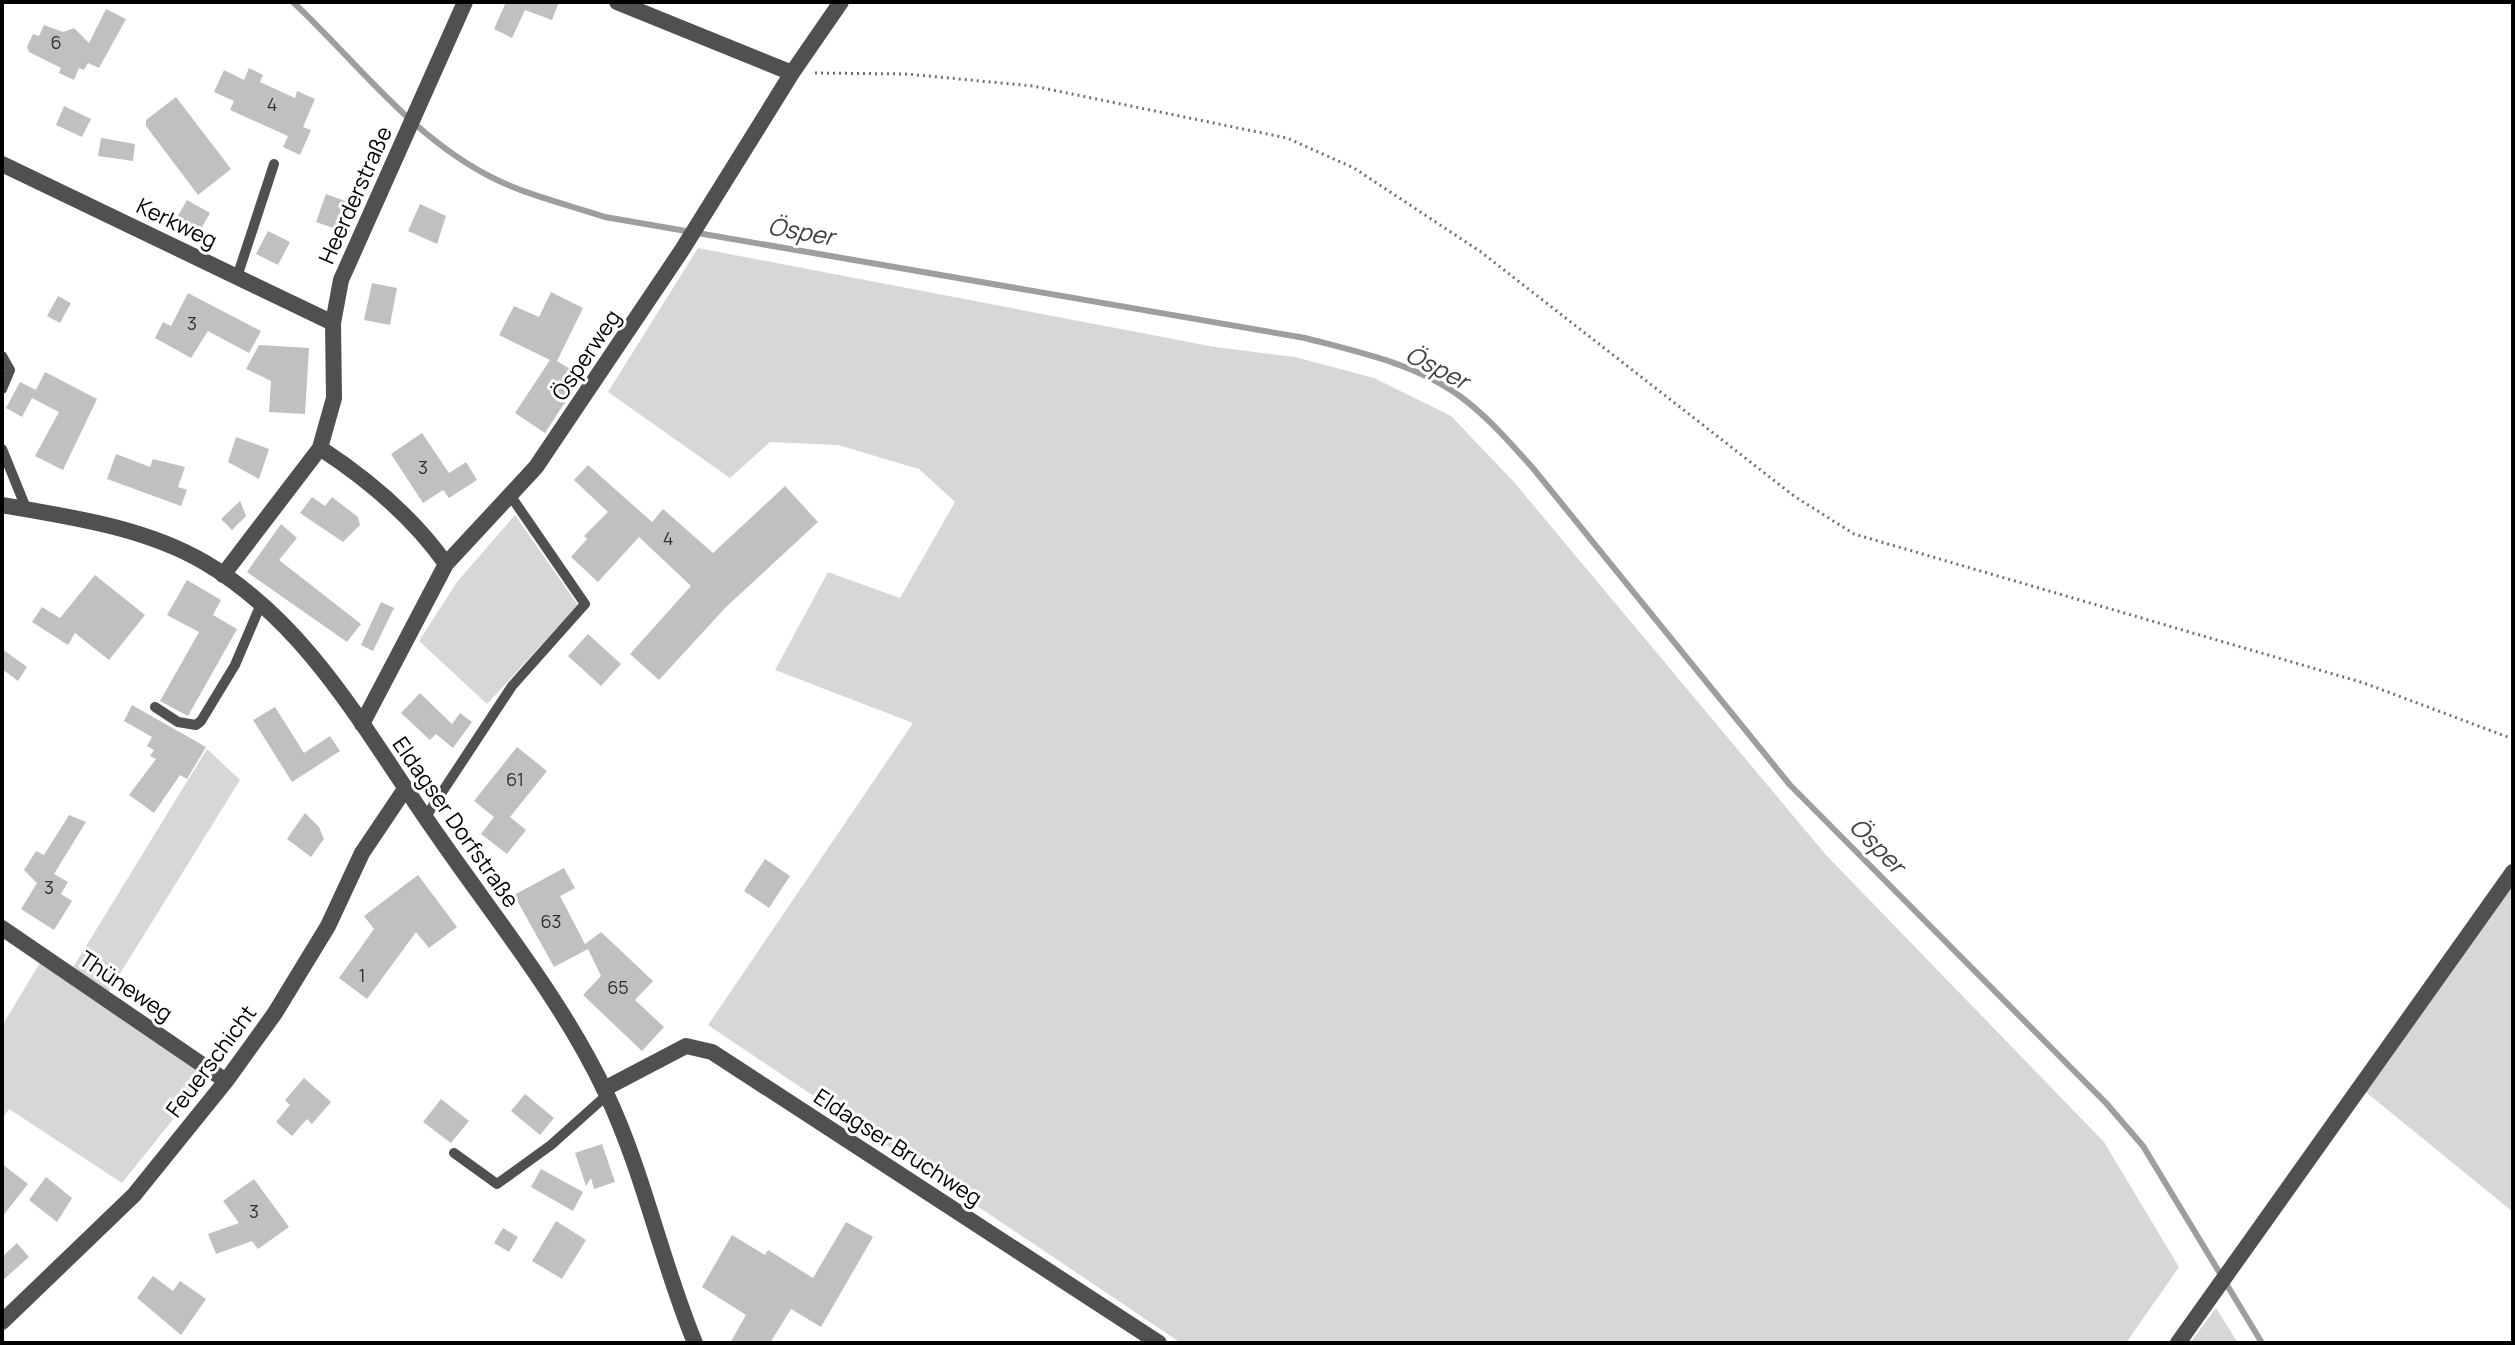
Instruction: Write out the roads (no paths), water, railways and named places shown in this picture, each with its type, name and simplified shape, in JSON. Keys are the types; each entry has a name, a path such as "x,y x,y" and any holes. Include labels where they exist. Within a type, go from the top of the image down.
{"street":[{"name":"Heerderstraße","path":"223,575 320,448 334,398 333,323 341,280 465,2"},
{"path":"617,2 792,73"},
{"name":"Ösperweg","path":"362,724 446,564 536,467 700,223 792,73 841,2"},
{"name":"Kerkweg","path":"2,164 333,323"},
{"path":"320,448 365,478 425,534 446,564"},
{"name":"Eldagser Dorfstraße","path":"4,510 26,508 139,535 182,551 223,575 261,604 302,644 362,724 554,1002 605,1092 695,1343"},
{"name":"Feuerschicht","path":"2,1322 134,1195 226,1081 275,1013 328,926 362,853 405,789"},
{"path":"2178,1343 2513,872"},
{"name":"Thüneweg","path":"2,928 226,1081"},
{"name":"Eldagser Bruchweg","path":"605,1092 686,1046 712,1052 1159,1343"}],"lane":[{"path":"237,277 274,164"},
{"path":"2,356 10,370 2,389"},
{"path":"2,449 26,508"},
{"path":"425,818 512,686 585,604 510,495"},
{"path":"155,707 185,725 196,725 201,721 235,665 261,604"},
{"path":"454,1153 497,1184 562,1136 605,1092"}],"waterway":[{"name":"Ösper","path":"293,2 412,122 438,143 495,179 536,195 605,217 1305,338 1406,368 1461,397 1490,422 1532,467 1790,785 2106,1103 2143,1146 2262,1343"}]}
